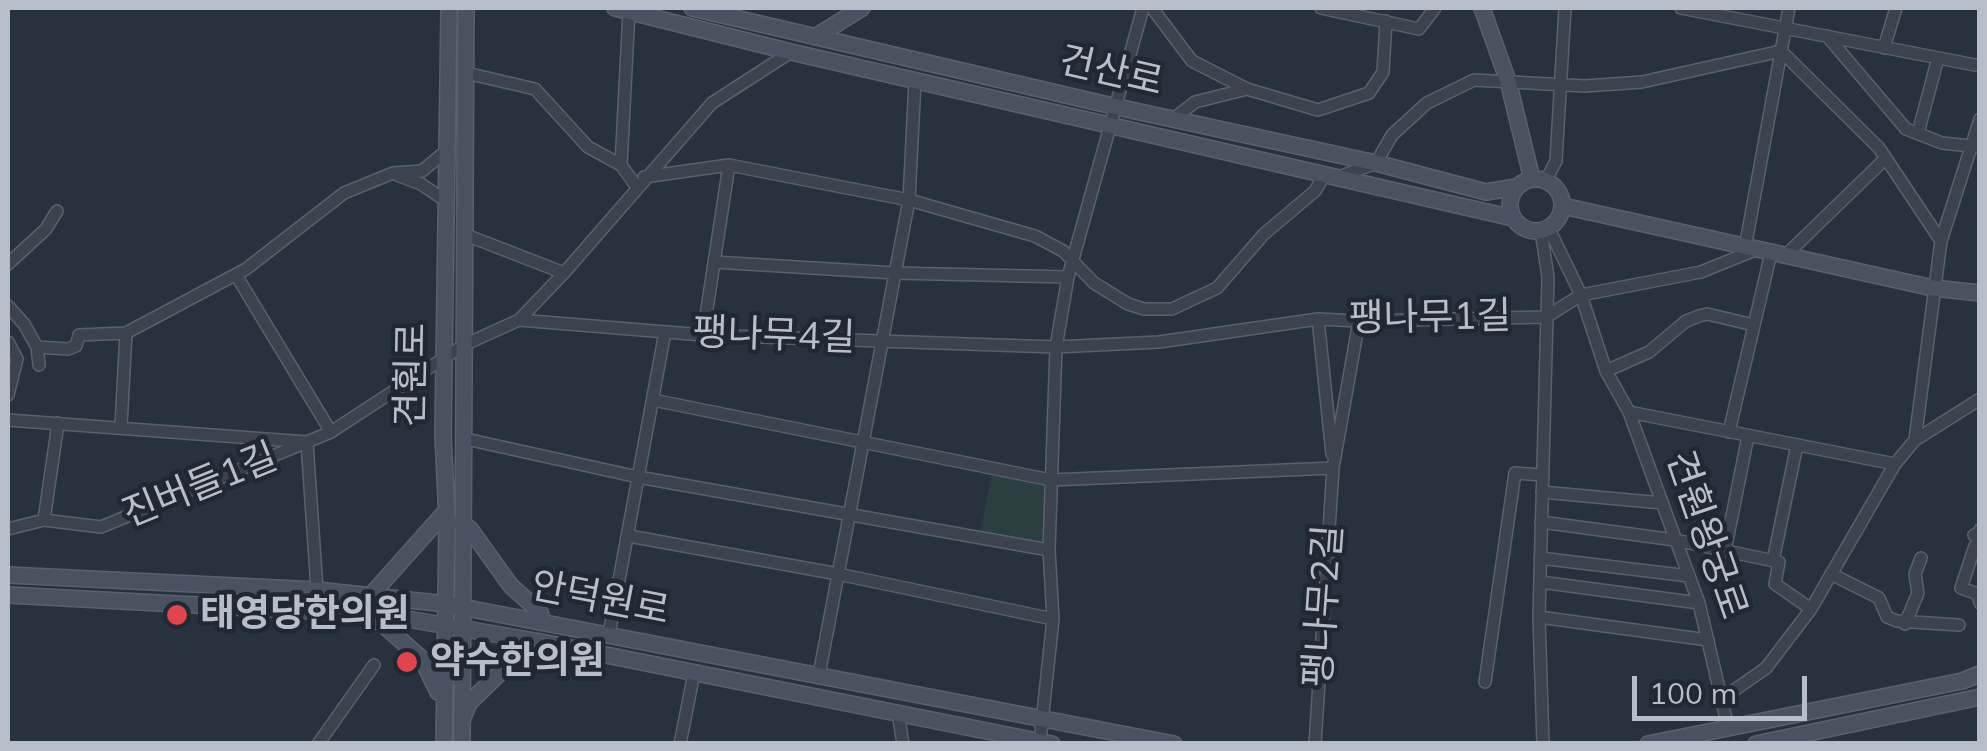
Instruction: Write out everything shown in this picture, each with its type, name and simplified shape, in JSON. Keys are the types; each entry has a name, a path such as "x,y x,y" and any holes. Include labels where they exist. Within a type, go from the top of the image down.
{"street":[{"name":"견훤로","path":"449,8 443,435 462,744"},
{"name":"견훤로","path":"453,605 466,439 466,8"},
{"name":"건산로","path":"692,8 1116,108 1376,163 1486,192 1539,180"},
{"path":"519,320 564,274 712,103 862,8"},
{"path":"1046,742 1044,720 1053,619 1048,550 1056,347 1068,277 1143,8"},
{"path":"1152,8 1192,61 1247,90 1318,110 1369,93 1382,72 1386,21"},
{"path":"1321,8 1419,29 1435,8"},
{"path":"1482,8 1539,180 1558,190 1563,206 1559,218 1545,230 1546,317"},
{"path":"1539,180 1556,161 1565,8"},
{"path":"1681,8 1980,66"},
{"path":"1729,432 1754,325 1781,52 1790,8"},
{"path":"1884,48 1896,8"},
{"name":"건산로","path":"621,164 622,9 791,52 1513,218 1525,229 1545,230"},
{"path":"1827,36 1912,131 1942,143 1975,146"},
{"path":"640,182 729,165 910,200 1035,236 1063,251 1094,283 1128,304 1144,309 1172,309 1216,288 1264,234 1331,176 1376,163 1392,135 1428,104 1474,80 1585,86 1642,82 1781,52"},
{"path":"1781,52 1886,158 1940,241"},
{"path":"1912,131 1938,58"},
{"path":"466,72 535,89 588,147 621,164 640,182"},
{"name":"팽나무4길","path":"819,675 910,200 915,80"},
{"path":"1172,120 1195,102 1247,90"},
{"path":"1915,440 1940,241 1975,146 1980,119"},
{"path":"419,177 446,151"},
{"path":"1546,317 1581,295 1701,272 1764,251 1886,158"},
{"path":"704,335 729,165"},
{"path":"37,347 68,348 76,346 78,336 126,333 236,275 344,193 393,174 419,177 446,201"},
{"path":"1513,218 1510,201 1516,187"},
{"path":"1563,206 1933,288 1980,293"},
{"path":"8,264 46,229 56,211"},
{"name":"견훤왕궁로","path":"1545,230 1581,295 1606,371 1629,412 1690,576 1724,698 1728,727"},
{"path":"466,235 564,274"},
{"name":"팽나무4길","path":"714,262 895,273 1068,277"},
{"name":"진버들1길","path":"236,275 331,432"},
{"path":"8,306 37,347 38,364"},
{"path":"1606,371 1649,352 1686,321 1699,316 1707,314 1754,325"},
{"name":"팽나무1길","path":"1318,319 1546,317 1539,617 1543,744"},
{"name":"팽나무4길","path":"519,320 704,335 1056,347 1158,342 1318,319"},
{"name":"팽나무2길","path":"1318,319 1334,468"},
{"name":"진버들1길","path":"8,529 44,520 101,527 331,432 464,345 519,320"},
{"name":"팽나무2길","path":"1315,744 1334,468 1359,321"},
{"path":"609,634 665,332"},
{"path":"121,426 126,333"},
{"path":"8,342 17,360 8,395"},
{"path":"1724,698 1766,668 1811,609 1896,464 1915,440 1980,399"},
{"path":"652,400 863,442"},
{"path":"1629,412 1896,464"},
{"path":"8,420 307,442 316,590"},
{"path":"44,520 58,423"},
{"path":"1725,551 1748,436"},
{"path":"466,439 638,477 1048,550"},
{"name":"팽나무2길","path":"863,442 1051,480 1334,468"},
{"path":"1773,561 1796,445"},
{"path":"1485,682 1515,473 1542,475"},
{"path":"1542,492 1662,503"},
{"path":"372,594 447,510"},
{"path":"1541,522 1675,540 1779,562 1775,584 1811,609"},
{"path":"461,523 470,528 511,586 540,612 542,620"},
{"path":"629,536 1053,619"},
{"path":"1976,537 1961,588 1978,594 1980,603"},
{"path":"1540,558 1690,576"},
{"path":"1905,624 1918,592 1915,574 1921,558"},
{"path":"1831,574 1878,598 1887,617 1905,624 1959,625"},
{"name":"안덕원로","path":"8,575 316,590 453,605 1174,744"},
{"path":"1540,582 1699,604"},
{"name":"안덕원로","path":"8,594 370,614 541,642 1046,742"},
{"path":"370,614 422,659 438,692 445,693"},
{"path":"1539,617 1708,640"},
{"name":"견훤로","path":"444,744 453,628"},
{"path":"461,721 475,696 512,661 527,651 540,649 541,642"},
{"path":"318,744 374,665"},
{"path":"680,744 694,673"},
{"path":"1648,744 1962,681 1980,674"},
{"path":"1756,744 1980,697"},
{"path":"898,712 903,744"}],"shaded area":[{"path":"993,468 1051,483 1049,550 979,538"}],"place":[{"name":"태영당한의원","path":"177,615"},
{"name":"약수한의원","path":"407,662"}]}
